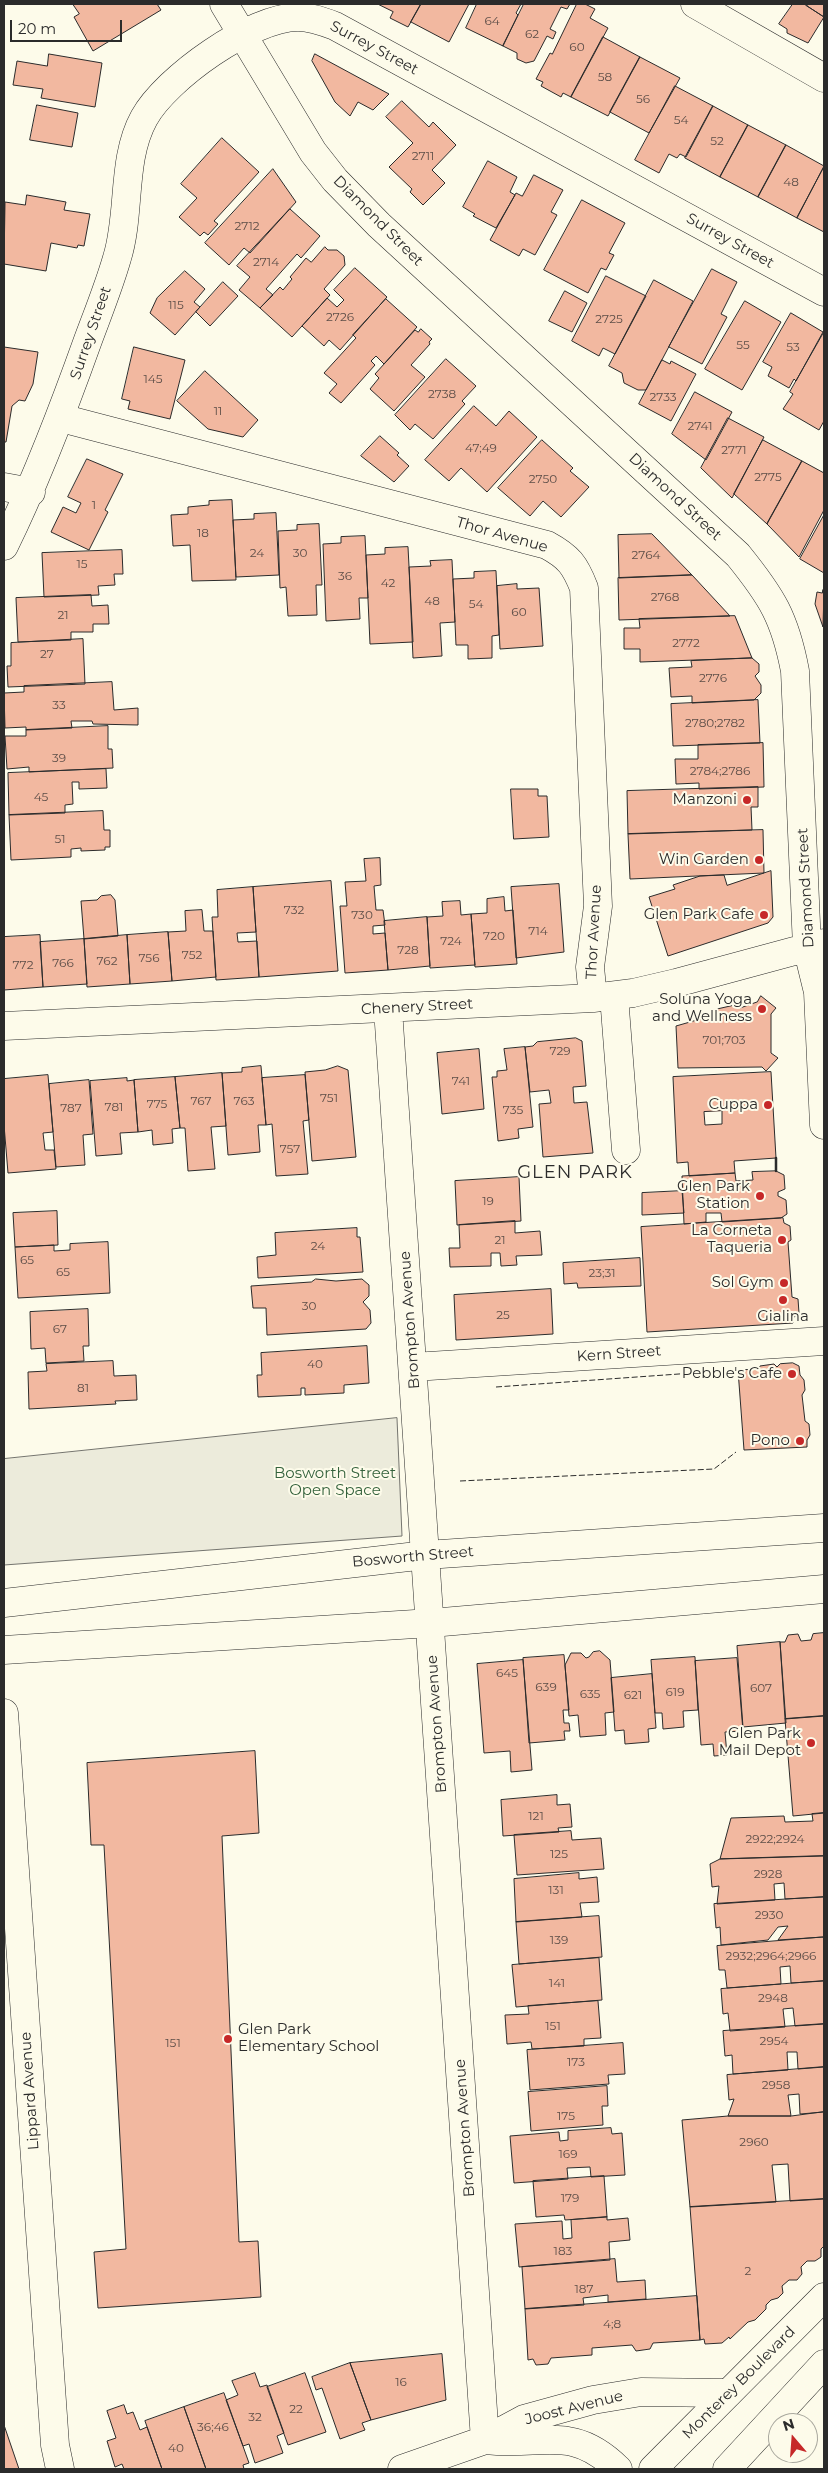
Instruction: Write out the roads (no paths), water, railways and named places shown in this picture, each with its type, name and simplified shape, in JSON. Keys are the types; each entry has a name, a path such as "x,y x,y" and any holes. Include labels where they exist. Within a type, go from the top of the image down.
{"street":[{"name":"Diamond Street","path":"224,4 313,152 335,180 386,232 738,555 760,583 779,613 789,641 795,671 816,945 824,1108"},
{"path":"696,4 824,78"},
{"name":"Surrey Street","path":"31,492 60,418 118,256 135,138 144,118 173,81 194,64 243,36 278,20 297,17 316,19 335,26 824,292"},
{"name":"Thor Avenue","path":"60,418 537,543 565,555 576,569 584,588 598,906 590,967 603,997 626,1150"},
{"path":"4,487 31,492 4,546"},
{"name":"Chenery Street","path":"4,1026 388,1009 603,997 676,983 816,945"},
{"name":"Brompton Avenue","path":"388,1009 485,2440"},
{"name":"Kern Street","path":"413,1367 824,1341"},
{"name":"Bosworth Street","path":"4,1603 426,1555 824,1528"},
{"path":"4,1650 430,1623 824,1590"},
{"name":"Lippard Avenue","path":"4,1713 55,2435 60,2469"},
{"name":"Monterey Boulevard","path":"653,2469 824,2297"},
{"path":"727,2469 824,2364"},
{"name":"Joost Avenue","path":"402,2469 485,2440 524,2419 592,2400 641,2392 728,2393"},
{"path":"798,2413 824,2392"},
{"path":"727,2469 768,2436"},
{"name":"Joost Avenue","path":"485,2440 506,2442 560,2438 575,2441 598,2453 618,2469"}],"place":[{"name":"Manzoni","path":"747,800"},
{"name":"Win Garden","path":"759,860"},
{"name":"Glen Park Cafe","path":"764,915"},
{"name":"Soluna Yoga and Wellness","path":"762,1009"},
{"name":"Cuppa","path":"768,1105"},
{"name":"Glen Park Station","path":"760,1196"},
{"name":"La Corneta Taqueria","path":"782,1240"},
{"name":"Sol Gym","path":"784,1283"},
{"name":"Gialina","path":"783,1300"},
{"name":"Pebble's Cafe","path":"792,1374"},
{"name":"Pono","path":"800,1441"},
{"name":"Glen Park Mail Depot","path":"811,1743"},
{"name":"Glen Park Elementary School","path":"228,2039"}],"district":[{"name":"GLEN PARK","path":"575,1173"}],"park label":[{"name":"Bosworth Street Open Space","path":"335,1482"}]}
